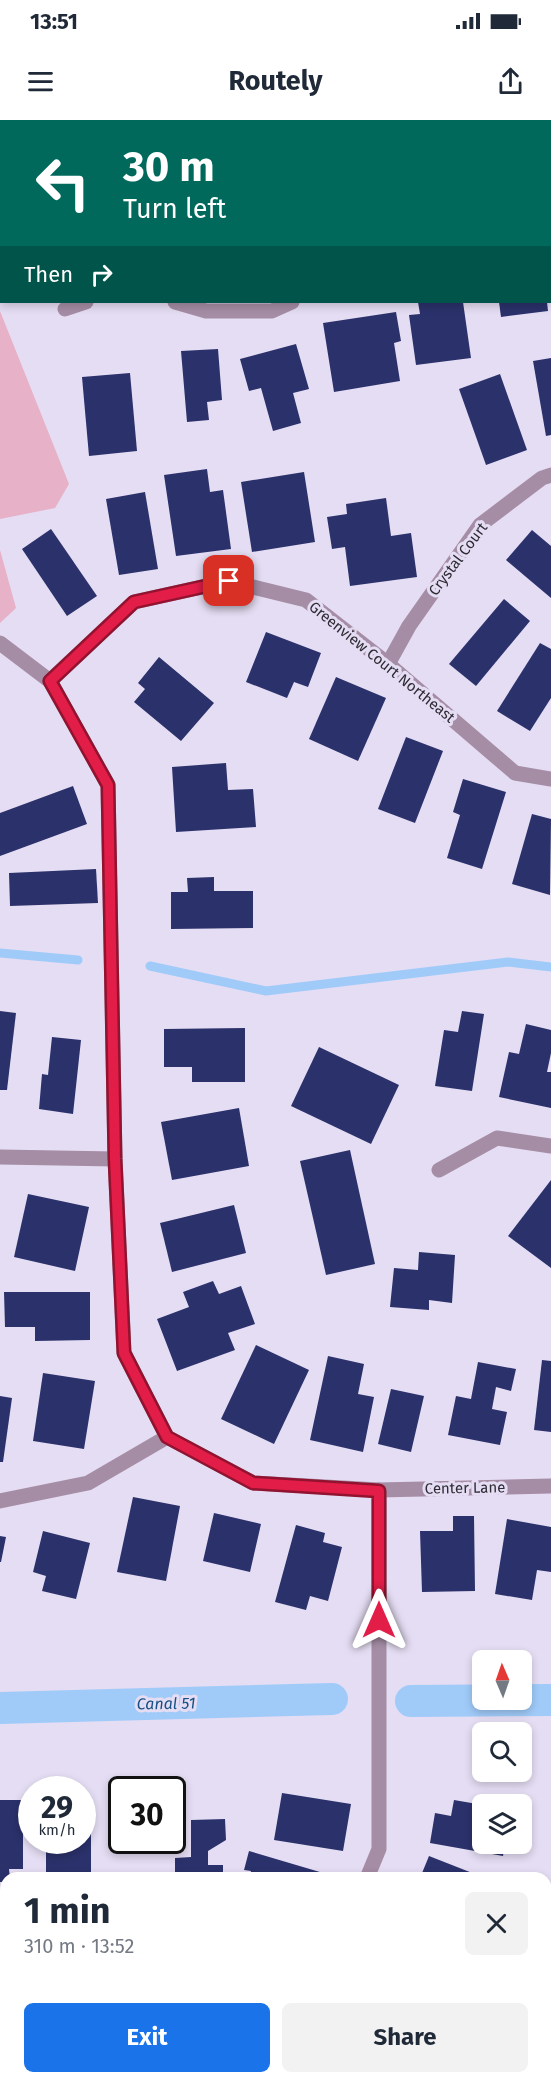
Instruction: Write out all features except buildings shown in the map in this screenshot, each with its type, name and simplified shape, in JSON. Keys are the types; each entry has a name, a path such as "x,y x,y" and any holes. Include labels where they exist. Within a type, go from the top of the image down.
{"street":[{"path":"65,309 83,303"},
{"path":"178,303 206,311 272,311 290,303"},
{"name":"Crystal Court","path":"388,664 409,626 480,525 542,478 551,475"},
{"name":"Greenview Court Northeast","path":"50,681 134,602 229,581 306,600 388,664 515,773 551,779"},
{"path":"0,643 50,681 108,785 115,1159 124,1353 167,1437 88,1483 0,1501"},
{"path":"439,1170 497,1138 551,1146"},
{"path":"0,1157 115,1159"},
{"name":"Center Lane","path":"167,1437 253,1483 379,1491 551,1486"},
{"path":"369,1872 379,1849 379,1491"}],"shaded area":[{"path":"0,311 69,484 55,508 0,519"},
{"path":"0,550 16,608 0,623"}],"waterway":[{"path":"0,953 78,960"},
{"path":"150,966 266,991 508,962 551,967"},
{"name":"Canal 51","path":"0,1708 332,1699"},
{"path":"411,1701 551,1700"}],"route":[{"path":"229,581 134,602 50,681 108,785 115,1159 124,1353 167,1437 253,1483 379,1491 379,1620"}]}
